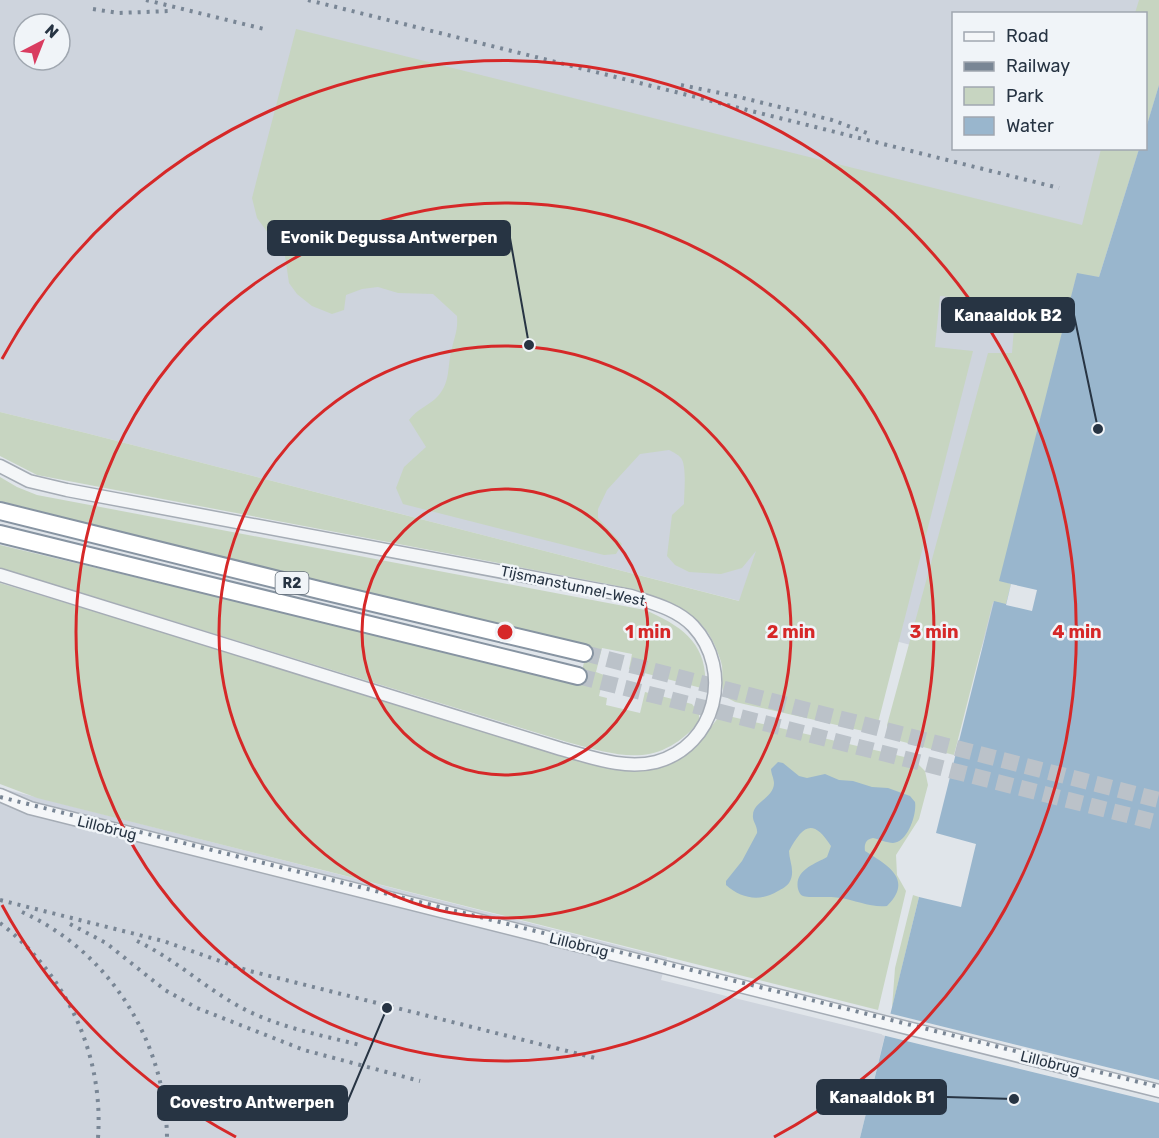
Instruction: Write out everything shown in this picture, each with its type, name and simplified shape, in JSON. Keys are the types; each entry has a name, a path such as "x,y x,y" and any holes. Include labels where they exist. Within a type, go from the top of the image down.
{"highway":[{"name":"R2","path":"0,511 584,653"},
{"name":"R2","path":"0,534 578,676"}],"street":[{"name":"Tijsmanstunnel-West","path":"0,466 29,481 67,490 631,596 666,608 692,624 708,647 715,669 715,690 703,730 683,749 654,763 624,765 550,745 0,575"},
{"name":"Lillobrug","path":"0,795 30,808 58,816 1159,1091"}],"shaded area":[{"path":"0,0 1159,0 1159,85 1147,125 1147,12 952,12 952,150 1139,150 977,662 0,412"},
{"path":"0,788 667,958 661,980 885,1035 860,1138 0,1138"}],"green space":[{"path":"1139,0 1159,0 1159,85 1147,125 1147,12 1135,12"},
{"path":"296,29 1082,225 1101,150 1139,150 1099,277 1077,274 1000,580 1011,584 1006,605 993,602 954,755 896,740 888,733 887,725 988,353 1012,353 1016,303 940,296 935,347 973,351 878,723 872,733 729,699 724,694 722,664 709,634 687,612 659,598 613,585 37,475 0,456 0,412 739,601 756,551 742,568 721,574 689,572 675,565 667,556 672,515 684,504 685,487 683,462 679,456 669,450 640,454 607,490 598,509 598,518 622,544 616,554 604,555 403,504 396,488 404,467 426,447 409,420 435,399 445,385 457,329 457,316 433,294 398,293 378,287 362,289 346,295 344,310 332,314 312,306 297,294 289,283 285,256 257,218 252,198"},
{"path":"0,477 37,495 645,610 681,630 698,648 703,660 705,689 629,669 632,654 602,648 596,672 604,675 599,696 607,698 606,705 640,713 645,692 692,704 699,713 699,722 683,737 653,753 637,755 604,752 0,568 0,545 579,683 587,650 0,501"},
{"path":"0,583 618,769 642,770 664,766 684,757 701,741 718,718 724,715 913,759 925,771 928,785 919,819 896,855 897,875 906,891 878,1010 37,798 0,784"},
{"path":"913,895 919,897 892,1008 895,968"}],"water":[{"path":"1159,85 1159,1138 860,1138 919,897 961,907 976,844 936,833 994,601 1006,604 1011,584 999,581 1077,273 1099,277 1139,150 1147,150 1147,125"},
{"path":"778,762 783,763 799,776 807,778 825,774 839,780 888,788 910,796 915,802 913,820 903,838 893,843 873,838 865,844 865,851 889,867 898,880 895,896 887,906 869,905 837,897 805,897 800,894 798,882 802,872 827,857 831,846 819,831 813,828 808,828 799,835 789,851 792,875 789,883 783,888 758,898 745,896 726,885 726,881 742,861 757,833 753,817 754,811 773,788 771,769"}],"pier":[{"path":"1011,584 1037,590 1032,611 1006,605"},
{"path":"888,1013 1159,1080 1159,1103 882,1035"}],"tunnel":[{"path":"584,653 1159,800"},
{"path":"578,676 1159,823"}],"railway":[{"path":"146,0 264,29"},
{"path":"308,0 1059,188"},
{"path":"93,9 118,13 170,11"},
{"path":"681,85 832,120 867,133"},
{"path":"0,797 1159,1087"},
{"path":"0,900 163,941 246,970 595,1058"},
{"path":"22,912 53,929 82,951 106,976 127,1004 144,1035 156,1068 164,1102 167,1138"},
{"path":"0,923 44,966 62,991 76,1018 87,1047 94,1076 98,1107 98,1138"},
{"path":"70,924 106,943 165,990 197,1008 304,1050 420,1081"},
{"path":"137,941 164,956 228,1000 256,1015 300,1030 360,1045"}],"place":[{"name":"Evonik Degussa Antwerpen","path":"529,345"},
{"name":"Kanaaldok B2","path":"1098,429"},
{"name":"Covestro Antwerpen","path":"387,1008"},
{"name":"Kanaaldok B1","path":"1014,1099"}]}
